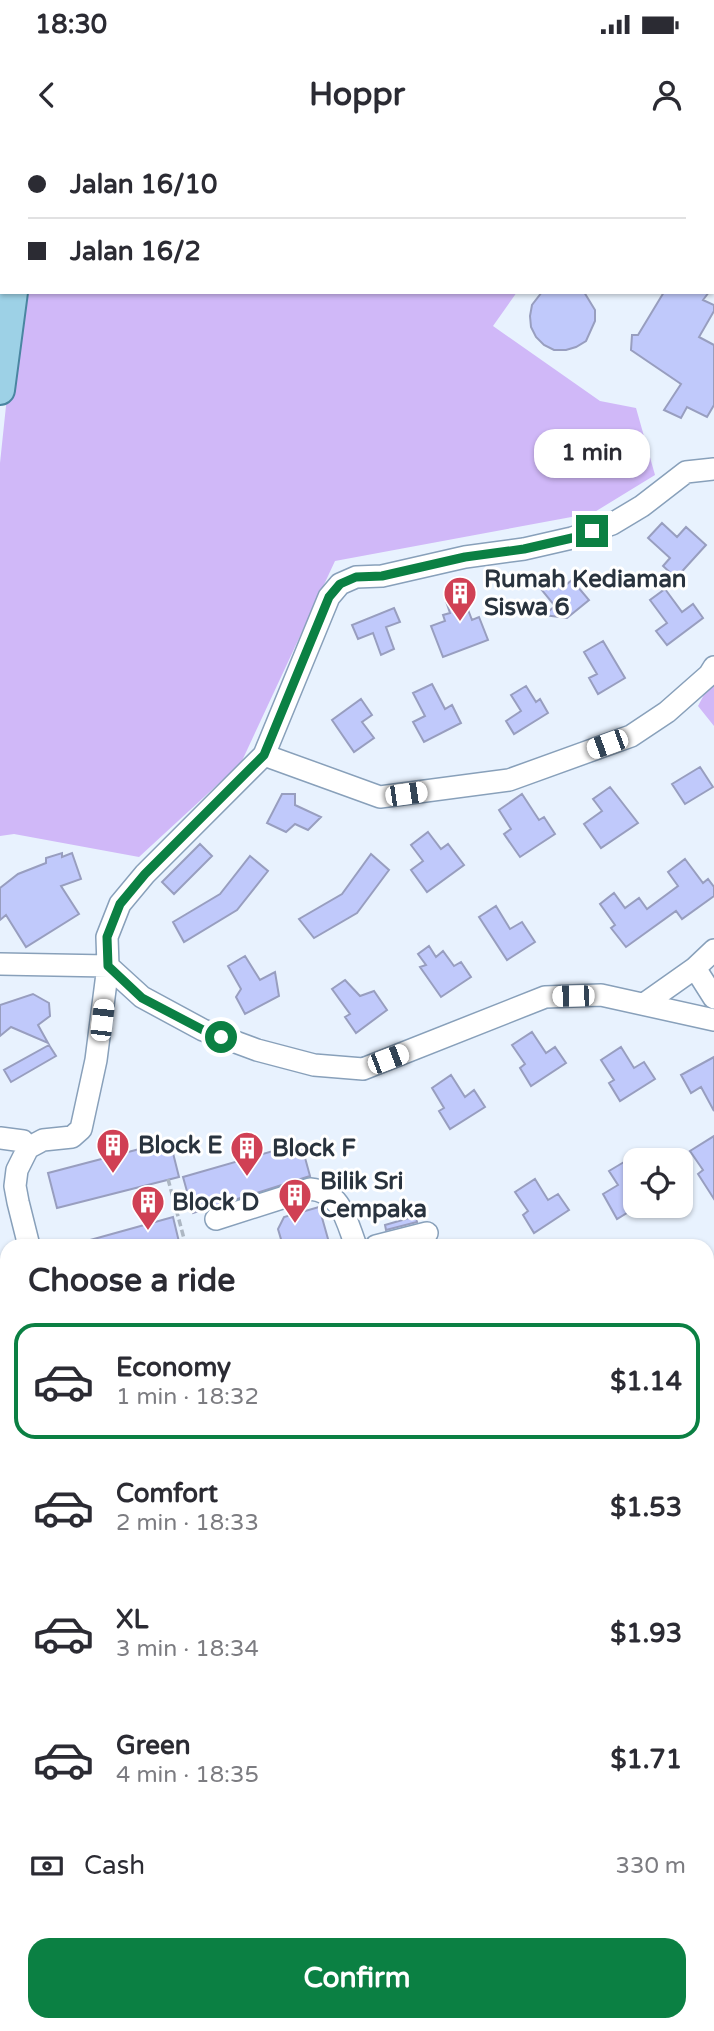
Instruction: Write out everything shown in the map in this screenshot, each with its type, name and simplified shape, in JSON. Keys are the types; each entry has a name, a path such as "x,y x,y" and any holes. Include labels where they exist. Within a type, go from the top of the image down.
{"main road":[{"path":"0,390 13,294"}],"street":[{"path":"27,1239 15,1186 17,1170 28,1148 43,1140 72,1137 81,1129 96,1060 108,966 107,937 120,904 145,874 264,755 329,597 340,584 356,577 382,576 465,557 524,549 572,538 612,524 642,506 686,472 714,469"},
{"path":"264,755 380,797 509,780 631,736 667,712 709,675 714,667"},
{"path":"644,1004 695,968 714,950"},
{"path":"0,964 108,966 142,998 203,1030 257,1050 314,1065 363,1069 545,997 601,995 714,1020"},
{"path":"695,968 714,998"},
{"path":"683,1012 695,968"},
{"path":"0,1138 23,1141 28,1148"},
{"path":"216,1219 310,1189 325,1190 336,1200 353,1239"},
{"path":"403,1239 426,1233"}],"path":[{"path":"168,1179 184,1239"}],"shaded area":[{"path":"18,294 516,294 493,326 600,401 636,408 655,475 593,513 335,561 241,763 139,857 14,834 0,836 0,463"},
{"path":"714,676 714,726 698,706"}],"building":[{"path":"540,294 585,294 595,310 595,321 586,341 566,350 554,350 536,337 531,327 532,305"},
{"path":"663,294 708,294 703,300 714,305 714,311 699,337 714,345 714,405 707,417 687,407 681,418 664,410 681,384 631,350 632,335 638,335"},
{"path":"662,523 677,537 686,527 706,545 676,578 663,566 670,558 648,538"},
{"path":"549,573 561,589 572,580 589,600 567,618 544,615 555,606 536,583"},
{"path":"665,589 682,612 693,604 703,618 667,645 656,631 667,623 650,600"},
{"name":"Rumah Kediaman Siswa 6","path":"462,594 472,620 479,617 488,640 443,657 431,626 445,621 443,615 450,613 446,601"},
{"path":"394,608 400,622 386,627 394,649 381,655 373,633 358,639 352,625"},
{"path":"603,641 625,678 598,694 589,678 597,674 584,652"},
{"path":"432,684 445,709 452,705 461,723 424,742 413,722 425,716 413,693"},
{"path":"526,686 536,702 540,699 548,713 514,734 506,721 521,711 511,695"},
{"path":"361,699 372,715 362,722 374,738 354,752 332,720"},
{"path":"700,767 713,787 685,804 672,784"},
{"path":"610,787 638,823 601,848 584,824 602,811 593,799"},
{"path":"282,794 295,794 295,805 321,817 308,830 295,824 286,832 267,823"},
{"path":"522,794 539,820 544,817 555,834 520,857 504,834 511,829 499,810"},
{"path":"428,832 441,849 448,844 464,865 427,892 411,870 423,861 411,845"},
{"path":"200,844 212,856 174,894 162,882"},
{"path":"62,853 62,857 72,853 81,879 61,886 79,914 26,947 6,915 0,920 0,888 18,874 46,863 46,858"},
{"path":"371,854 389,870 357,913 314,938 299,919 342,894"},
{"path":"250,856 268,871 237,910 184,942 173,922 220,894"},
{"path":"685,859 703,883 708,879 714,887 714,896 682,919 676,911 626,947 611,928 615,925 600,904 614,893 625,908 639,898 647,909 678,886 668,872"},
{"path":"496,906 510,929 522,922 535,942 507,960 479,917"},
{"path":"429,946 436,957 443,951 454,966 461,962 471,977 441,997 420,967 426,965 418,954"},
{"path":"245,956 260,980 275,972 279,996 245,1014 236,997 241,989 228,966"},
{"path":"345,980 360,996 374,991 387,1010 356,1033 345,1017 350,1014 332,989"},
{"path":"33,994 49,1003 50,1016 38,1025 48,1043 11,1027 0,1036 0,1005"},
{"path":"532,1032 546,1053 555,1047 566,1063 531,1086 520,1068 525,1064 512,1045"},
{"path":"49,1045 56,1056 11,1082 4,1070"},
{"path":"621,1047 634,1068 644,1062 655,1079 620,1101 609,1083 614,1080 601,1060"},
{"path":"714,1057 714,1111 701,1087 691,1093 681,1075"},
{"path":"451,1075 465,1097 474,1090 485,1107 450,1129 439,1111 444,1108 432,1088"},
{"path":"714,1136 714,1199 698,1174 703,1170 693,1155 693,1149"},
{"name":"Block E","path":"170,1141 179,1177 57,1208 48,1173"},
{"name":"Block F","path":"301,1143 310,1176 193,1213 183,1177"},
{"path":"623,1163 623,1215 617,1219 603,1194 618,1185 609,1171"},
{"path":"535,1179 548,1200 558,1194 569,1210 534,1233 523,1215 528,1211 515,1192"},
{"name":"Bilik Sri Cempaka","path":"319,1207 328,1239 281,1239 278,1229 284,1217"},
{"path":"416,1216 417,1222 386,1230 385,1225"},
{"path":"173,1217 178,1239 94,1239"}],"place":[{"name":"Rumah Kediaman Siswa 6","path":"460,623"},
{"name":"Block E","path":"113,1175"},
{"name":"Block F","path":"247,1178"},
{"name":"Bilik Sri Cempaka","path":"295,1225"},
{"name":"Block D","path":"148,1232"}],"route":[{"path":"221,1037 142,998 108,966 107,937 120,904 145,874 264,755 329,597 340,584 356,577 382,576 465,557 524,549 592,531"}]}
